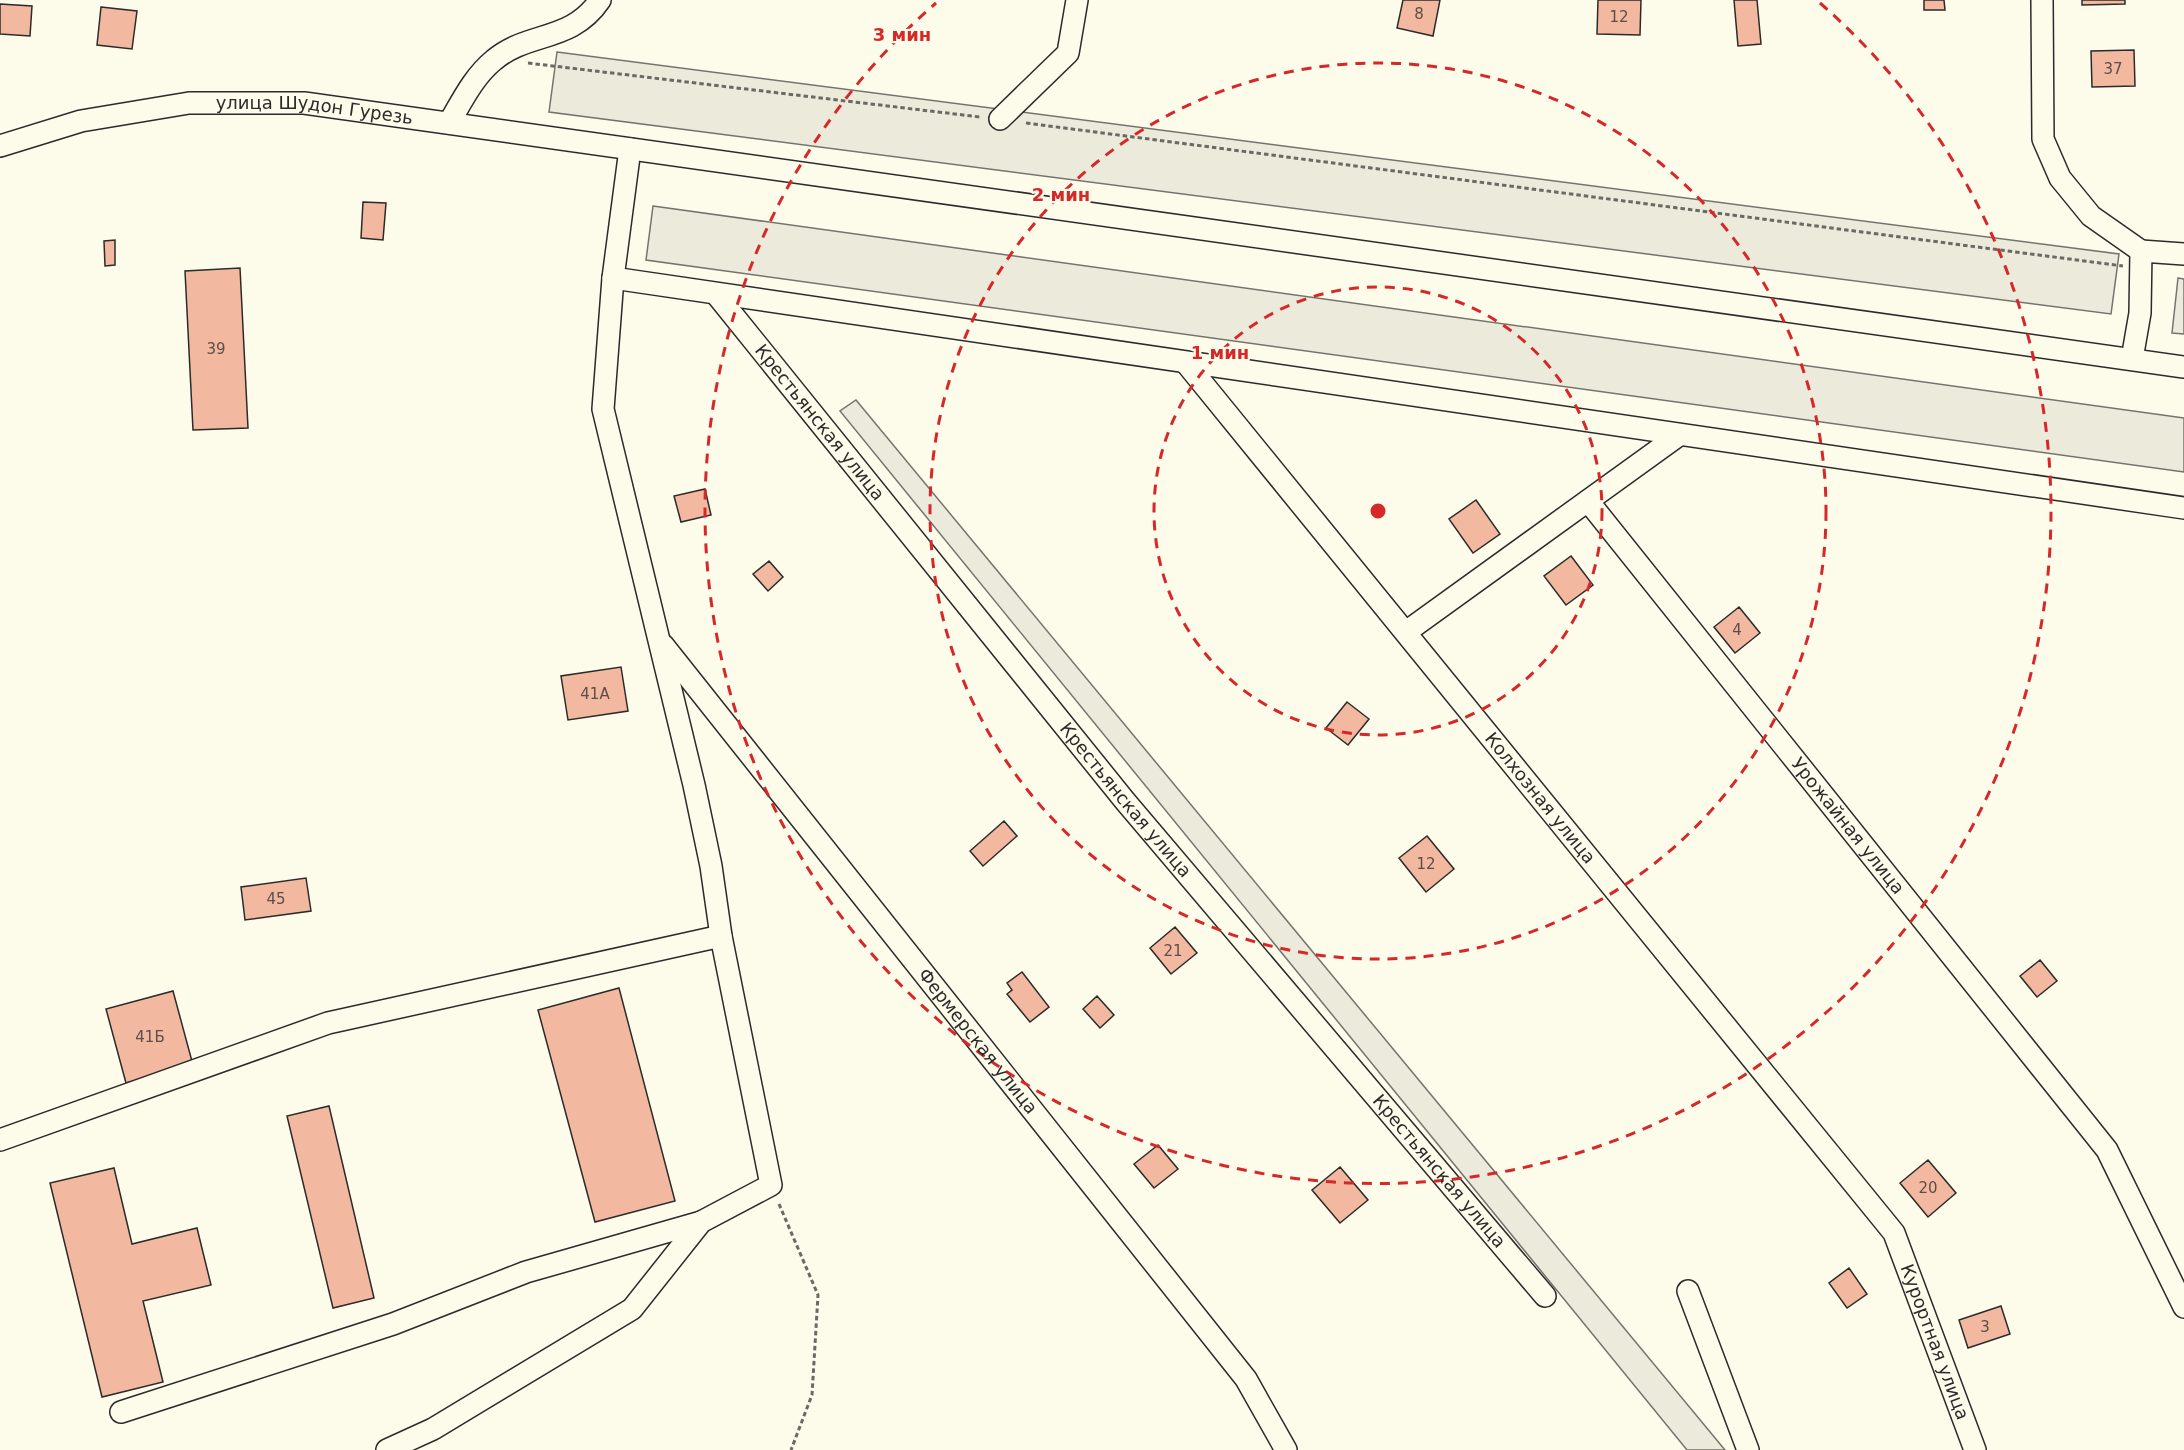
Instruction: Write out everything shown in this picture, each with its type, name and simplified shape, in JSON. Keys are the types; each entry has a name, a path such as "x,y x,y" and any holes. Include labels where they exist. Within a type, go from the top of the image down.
{"street":[{"path":"449,123 468,90 494,59 516,47 583,21 600,0"},
{"path":"1000,119 1068,53 1077,0"},
{"path":"2042,0 2043,139 2060,178 2091,216 2142,260 2184,254"},
{"name":"улица Шудон Гурезь","path":"0,146 81,121 189,103 304,103 2184,367"},
{"path":"121,1413 393,1324 526,1272 701,1222 771,1185 721,936 711,866 694,785 603,409 613,278 630,149"},
{"path":"2132,359 2140,314 2142,260"},
{"path":"613,278 2184,508"},
{"name":"Крестьянская улица","path":"716,294 1125,801 1545,1296"},
{"name":"Колхозная улица","path":"1186,363 1894,1233"},
{"path":"1406,633 1679,435"},
{"name":"Урожайная улица","path":"1588,501 2108,1150 2184,1307"},
{"name":"Фермерская улица","path":"659,639 1246,1379 1286,1450"},
{"path":"0,1140 328,1023 721,936"},
{"path":"387,1450 433,1429 632,1309 701,1222"},
{"name":"Курортная улица","path":"1894,1233 1975,1450"},
{"path":"1688,1291 1748,1450"}],"path":[{"path":"494,59 2142,260"},
{"path":"771,1185 818,1295 812,1395 791,1450"}],"shaded area":[{"path":"557,52 2119,254 2111,314 549,112"},
{"path":"653,206 2184,418 2184,472 646,260"},
{"path":"2178,278 2184,279 2184,334 2172,333"},
{"path":"856,400 1725,1450 1687,1450 840,411"}],"building":[{"path":"1403,0 1440,0 1433,36 1397,28"},
{"path":"1598,0 1641,0 1640,35 1597,34"},
{"path":"1734,0 1757,0 1761,44 1738,46"},
{"path":"1924,0 1944,0 1945,10 1924,10"},
{"path":"2082,0 2125,0 2125,4 2082,5"},
{"path":"0,4 32,6 30,36 0,34"},
{"path":"101,7 137,11 132,49 97,45"},
{"path":"2134,50 2135,86 2092,87 2091,51"},
{"path":"363,202 386,203 383,240 361,238"},
{"path":"115,240 115,265 105,266 104,241"},
{"path":"240,268 248,428 193,430 185,271"},
{"path":"705,489 711,515 681,522 674,496"},
{"path":"1476,500 1500,534 1473,553 1449,519"},
{"path":"1571,556 1593,585 1566,605 1544,576"},
{"path":"769,561 783,577 768,591 753,574"},
{"path":"1739,607 1760,633 1735,653 1714,627"},
{"path":"621,667 628,711 568,720 561,676"},
{"path":"1347,702 1369,719 1348,745 1326,728"},
{"path":"1004,821 1017,836 983,866 970,851"},
{"path":"1427,836 1454,869 1426,892 1399,858"},
{"path":"306,878 311,911 245,920 241,887"},
{"path":"1175,927 1197,953 1171,974 1150,948"},
{"path":"2040,960 2057,981 2037,997 2020,976"},
{"path":"1022,972 1049,1007 1030,1022 1007,994 1012,990 1007,983"},
{"path":"619,988 675,1201 595,1222 538,1010"},
{"path":"173,991 193,1065 126,1083 106,1009"},
{"path":"1097,996 1114,1015 1100,1028 1083,1009"},
{"path":"329,1106 374,1298 333,1308 287,1116"},
{"path":"1158,1145 1178,1169 1154,1188 1134,1164"},
{"path":"1928,1160 1956,1193 1928,1217 1900,1183"},
{"path":"1340,1167 1368,1200 1340,1223 1312,1190"},
{"path":"114,1168 132,1244 197,1228 211,1285 143,1301 163,1382 102,1397 50,1183"},
{"path":"1849,1268 1867,1294 1847,1308 1829,1283"},
{"path":"2001,1306 2010,1334 1968,1348 1959,1320"}]}
